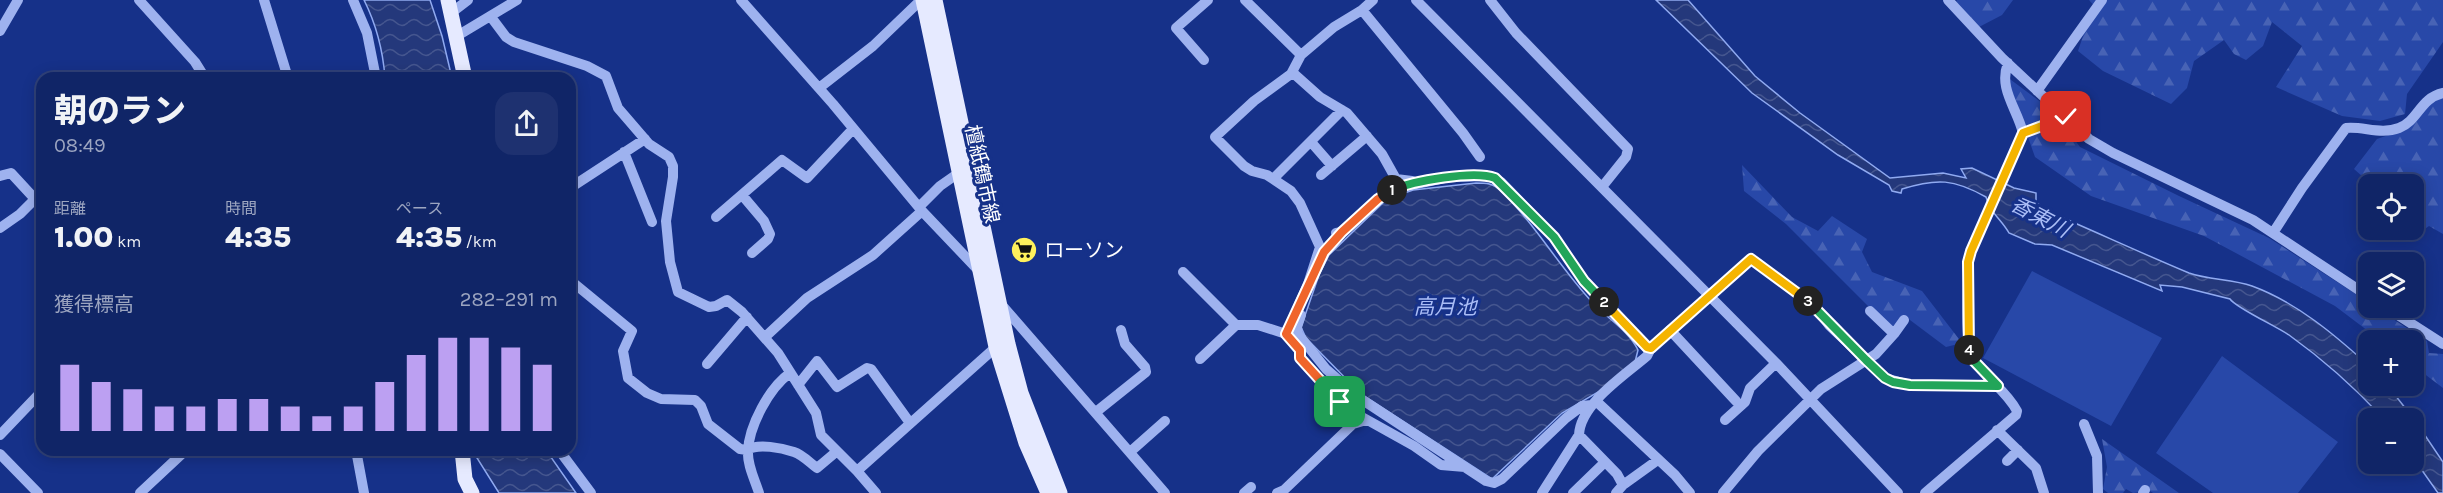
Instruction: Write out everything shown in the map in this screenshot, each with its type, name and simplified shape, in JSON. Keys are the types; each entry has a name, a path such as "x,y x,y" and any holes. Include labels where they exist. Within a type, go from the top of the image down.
{"main road":[{"name":"檀紙鶴市線","path":"922,0 996,347 1026,443 1048,493"},
{"name":"檀紙鶴市線","path":"935,0 999,301 1021,393 1060,493"},
{"path":"450,7 464,72"},
{"path":"462,456 465,479 472,493"}],"street":[{"path":"0,32 18,0"},
{"path":"140,0 201,72"},
{"path":"264,0 286,72"},
{"path":"353,0 367,33 375,72"},
{"path":"450,7 468,0"},
{"path":"457,36 517,0"},
{"path":"741,0 921,209 981,273 999,301 1165,493"},
{"path":"819,88 873,46 922,0"},
{"path":"1204,60 1176,28 1208,0"},
{"path":"1245,0 1301,56"},
{"path":"1416,0 1776,363 1898,493"},
{"path":"1490,0 1516,33 1628,149 1626,157 1602,187"},
{"path":"1948,0 2008,63 2089,138 2113,153 2253,220 2358,289"},
{"path":"2037,91 2102,0"},
{"path":"1320,247 1300,203 1291,191 1267,175 1244,166 1215,137 1254,101 1292,72 1301,56 1334,27 1366,4 1480,157"},
{"path":"491,17 506,37 514,42 587,66 606,76 618,108 645,139 669,157 673,166 666,221 670,262 678,292 709,307 727,300 747,317 778,353 816,413 821,435 876,493"},
{"path":"2008,63 2005,71 2006,92 2023,133"},
{"path":"1292,72 1320,97 1342,110 1382,154 1396,178 1419,182"},
{"path":"2273,233 2302,188 2346,128 2385,131 2399,128 2409,122 2426,100 2443,93"},
{"path":"1273,179 1342,110"},
{"path":"1925,493 2016,415 2017,411 1998,386 1974,361 1968,349 1968,262 1976,238 2023,133 2066,117"},
{"path":"716,217 782,160 807,178 853,129"},
{"path":"1321,175 1367,136"},
{"path":"576,184 645,139"},
{"path":"1311,142 1332,166"},
{"path":"624,153 652,222"},
{"path":"765,337 807,298 873,255 921,209 940,186 960,172"},
{"path":"0,176 10,173 35,199 20,214 0,228"},
{"path":"1286,334 1324,252 1342,232 1388,192 1419,182 1449,177 1488,176 1501,182 1554,237 1584,281 1647,347 1651,348"},
{"path":"742,195 764,221 770,234 768,239 752,253"},
{"path":"1342,232 1335,234 1320,247 1297,327 1298,334 1326,369 1358,397 1486,482 1494,483 1502,479 1566,418 1582,406 1594,403"},
{"path":"1542,493 1579,435 1579,425 1594,403 1647,356 1651,348 1670,330 1751,259 1814,305 1829,325 1885,378 1910,385 1998,386"},
{"path":"1183,272 1236,325"},
{"path":"576,285 632,331 623,351 628,378 647,393 661,399 694,400 701,406 708,424 740,449 761,447 794,452 818,468 836,452"},
{"path":"1870,311 1894,334"},
{"path":"707,364 747,317"},
{"path":"2403,318 2443,344"},
{"path":"1723,493 1758,451 1821,389 1876,354 1904,320"},
{"path":"1200,359 1236,325 1258,325 1286,334 1300,350 1300,358 1340,402 1366,420 1414,446 1441,465 1465,467"},
{"path":"1096,412 1146,372 1145,367 1125,344 1121,330"},
{"path":"1670,330 1709,366 1736,401"},
{"path":"857,471 996,347"},
{"path":"798,385 817,361 837,387 861,370 871,369 910,423"},
{"path":"1725,420 1744,402 1750,388 1776,363"},
{"path":"759,493 747,450 757,417 770,393 789,373"},
{"path":"0,435 36,397"},
{"path":"1594,403 1675,475 1690,493"},
{"path":"1277,493 1284,490 1353,424 1366,420"},
{"path":"1130,452 1165,421"},
{"path":"2084,424 2097,456 2098,493"},
{"path":"1997,430 2036,468 2046,489"},
{"path":"1579,435 1617,474 1619,489 1655,462"},
{"path":"2007,461 2018,450"},
{"path":"0,454 38,493"},
{"path":"140,493 180,456"},
{"path":"357,456 364,493"},
{"path":"563,456 591,493"},
{"path":"1573,493 1605,462"}],"green space":[{"path":"1957,0 2013,0 2002,15 1979,27 1956,2"},
{"path":"2089,0 2443,0 2443,42 2407,94 2405,114 2380,121 2342,116 2276,87 2302,46 2272,22 2263,46 2246,60 2234,54 2224,40 2194,61 2187,88 2171,104 2103,71 2078,51 2087,24 2097,9"},
{"path":"2007,77 2054,112 2080,147 2269,238 2358,296 2358,318 2391,318 2410,330 2367,330 2335,306 2204,236 2091,196 2035,157"},
{"path":"2443,87 2443,234 2429,226 2424,229 2424,174 2360,174 2354,169 2377,139 2406,129"},
{"path":"1742,165 1792,217 1818,231 1832,216 1867,239 1862,252 1872,272 1922,291 1962,343 1946,347 1906,317 1893,331 1786,224 1744,191"},
{"path":"2032,271 2162,338 2111,426 1983,358"},
{"path":"2424,339 2427,341 2429,353 2443,354 2443,388 2424,374"},
{"path":"2222,356 2338,442 2298,493 2213,493 2156,453"},
{"path":"2102,439 2179,493 2150,491 2133,493 2126,489 2123,493 2108,493 2103,489 2107,467"}],"water":[{"path":"364,0 430,0 451,72 384,72 383,58"},
{"name":"香東川","path":"1656,0 1688,0 1755,76 1800,113 1890,178 1943,173 1966,178 1961,169 1972,168 2014,188 2036,193 2036,202 2047,211 2189,273 2252,286 2284,301 2314,320 2358,357 2358,393 2289,335 2230,299 2182,287 2160,285 2162,291 2052,245 2035,244 2009,233 1986,197 1955,184 1925,183 1902,189 1901,193 1892,191 1889,185 1838,155 1752,93"},
{"name":"高月池","path":"1476,183 1495,186 1514,204 1581,290 1623,331 1638,350 1635,362 1600,391 1562,413 1492,479 1361,394 1306,338 1301,327 1319,275 1329,255 1387,199 1413,190"},
{"path":"2361,396 2396,396 2405,408 2373,408"},
{"path":"2424,434 2443,462 2443,493 2438,493 2424,473"},
{"path":"476,456 550,456 576,493 499,493"}],"place":[{"name":"ローソン","path":"1024,250"}],"route":[{"path":"1340,402 1300,358 1300,350 1286,334 1324,252 1342,232 1388,192 1419,182 1449,177 1479,176 1488,176 1501,182 1530,215 1554,237 1584,281 1598,297 1647,347 1651,348 1751,259 1814,305 1829,325 1885,378 1910,385 1998,386 1974,361 1968,349 1968,262 2023,133 2066,117"}]}
